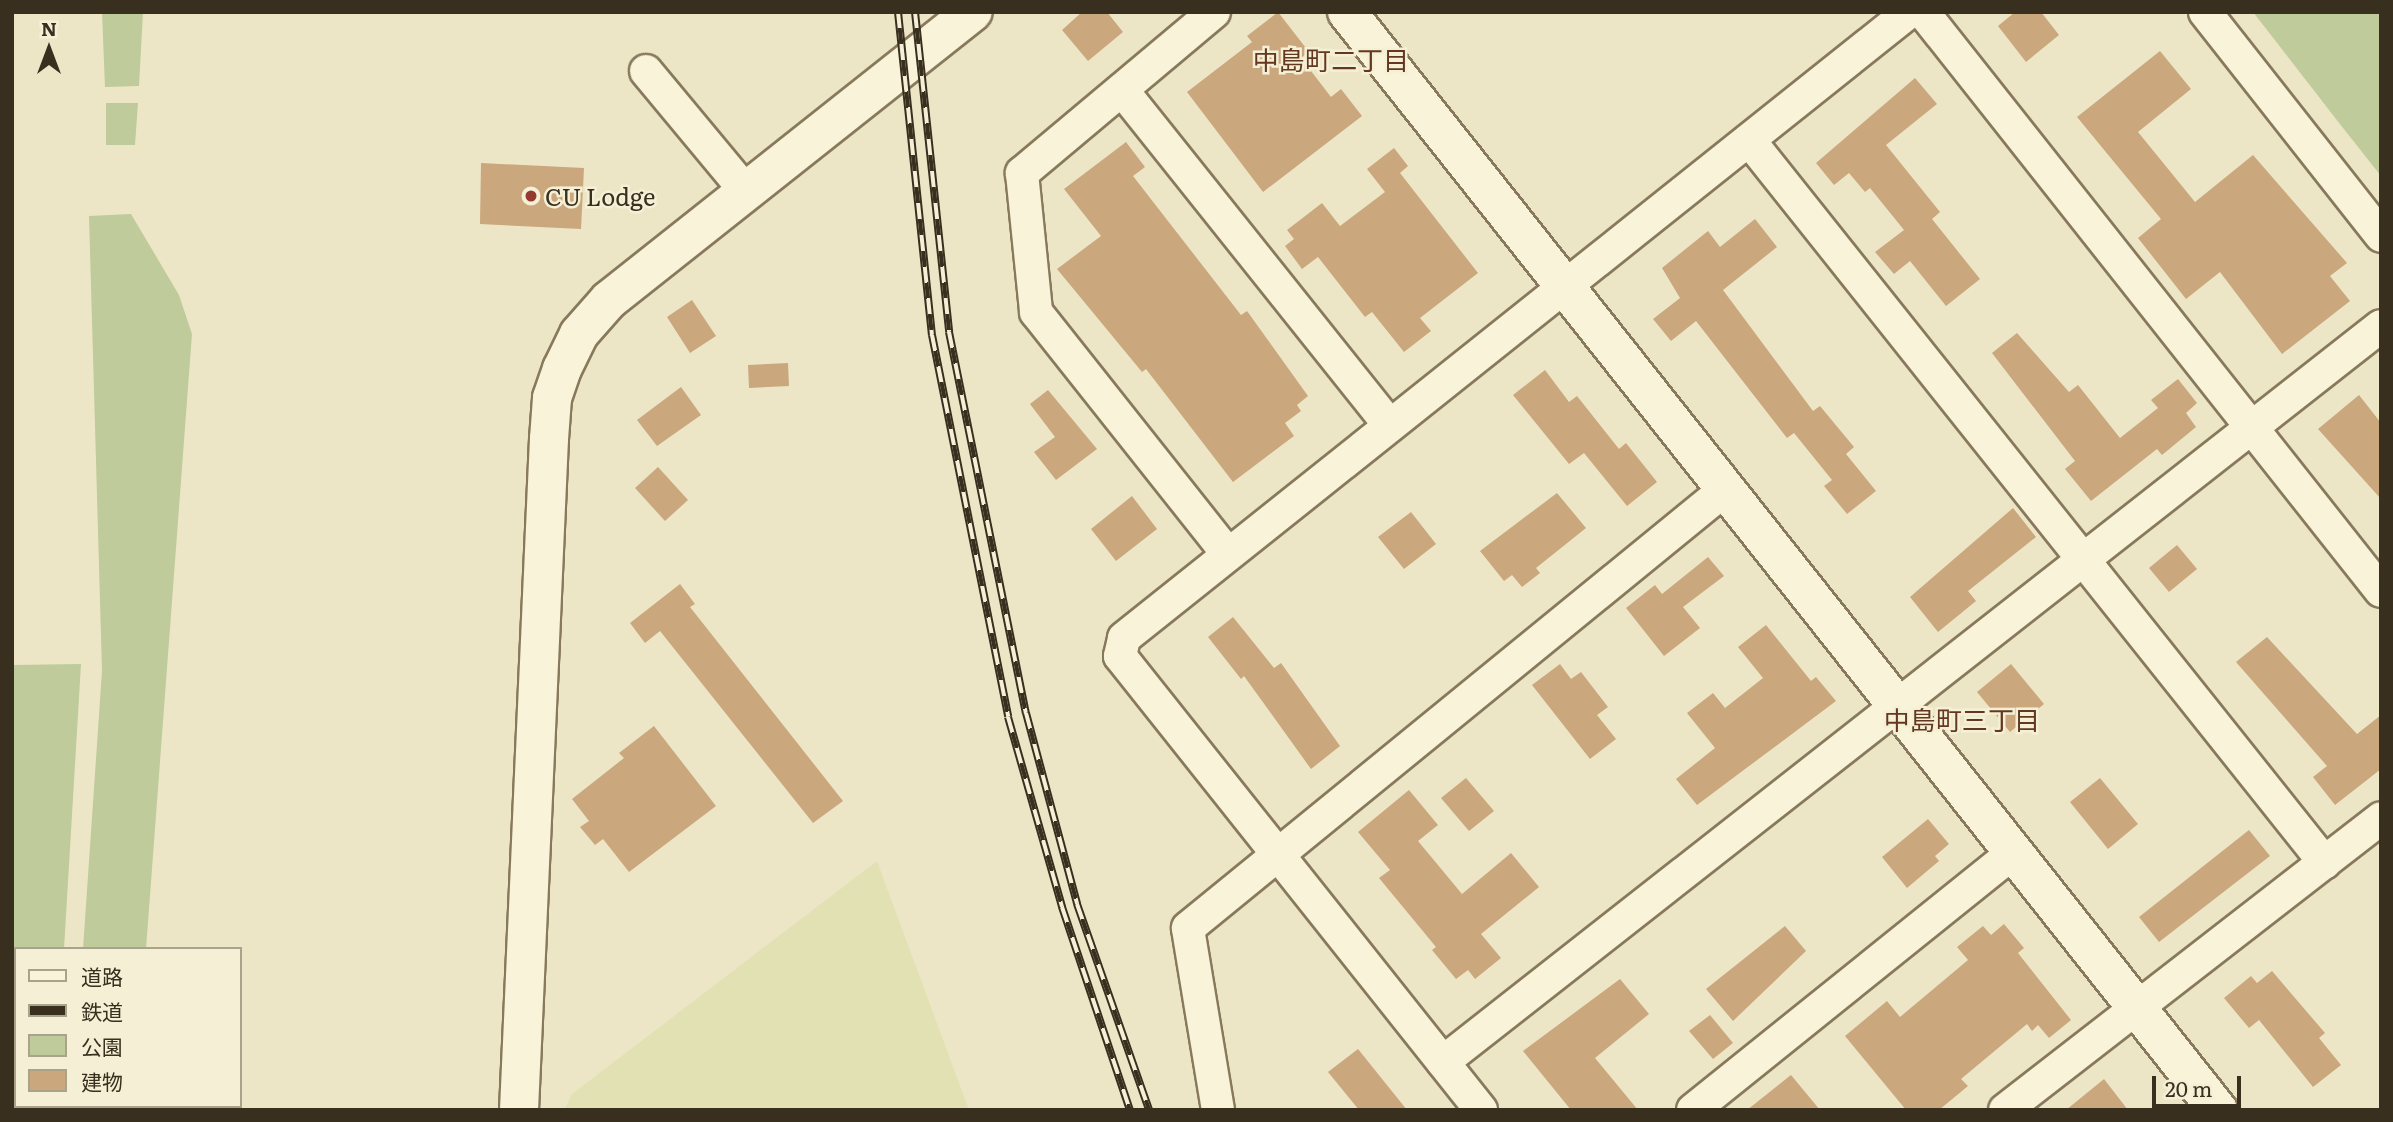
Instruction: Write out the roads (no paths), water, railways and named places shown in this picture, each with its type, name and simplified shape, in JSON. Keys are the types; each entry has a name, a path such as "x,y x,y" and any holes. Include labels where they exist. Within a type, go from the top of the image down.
{"street":[{"path":"519,1110 552,398 579,334 609,300 744,189 973,12"},
{"path":"1214,12 1022,173 1036,312 1227,553"},
{"path":"1346,12 1898,703 2218,1110"},
{"path":"1481,1110 1121,656 1124,638 1227,553 1909,12"},
{"path":"1923,12 2381,591"},
{"path":"2205,12 2381,236"},
{"path":"646,71 744,189"},
{"path":"1122,90 1389,424"},
{"path":"1749,140 2325,863"},
{"path":"1443,1062 1898,703 2252,431 2381,326"},
{"path":"1217,1110 1188,928 1727,488"},
{"path":"2005,1110 2381,818"},
{"path":"1693,1110 2015,851"}],"railway":[{"path":"898,12 932,335 1008,717 1062,907 1130,1110"},
{"path":"915,12 949,332 1026,713 1077,904 1149,1110"}],"place":[{"name":"CU Lodge","path":"531,196"}],"district":[{"name":"中島町二丁目","path":"1331,59"},
{"name":"中島町三丁目","path":"1962,719"}]}
